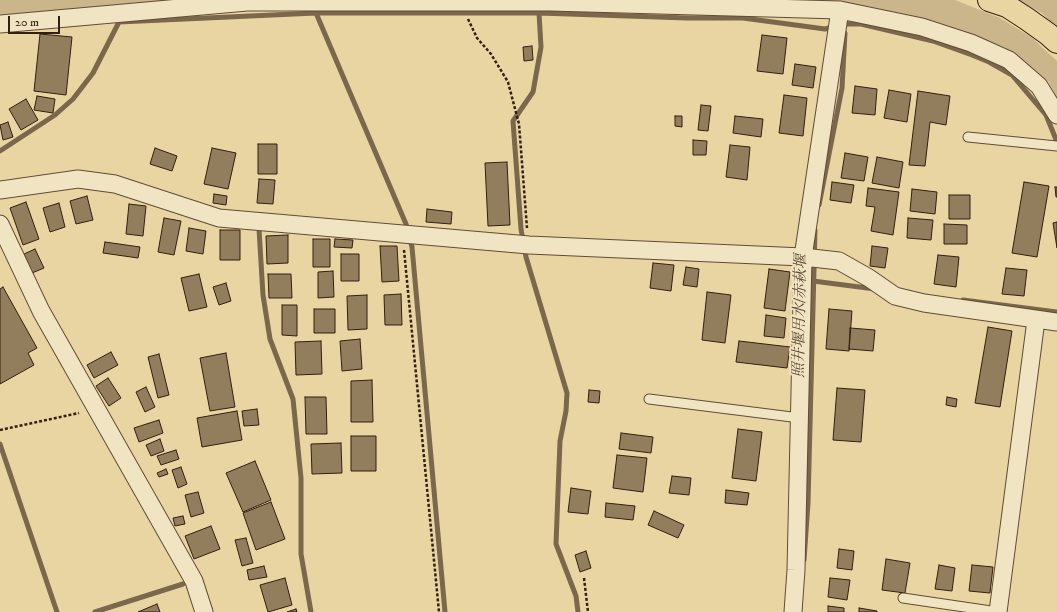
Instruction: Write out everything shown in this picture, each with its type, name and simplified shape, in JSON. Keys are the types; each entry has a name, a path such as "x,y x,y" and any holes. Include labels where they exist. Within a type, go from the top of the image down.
{"highway":[{"path":"989,0 1007,6 1020,14 1057,42"}],"street":[{"path":"0,24 247,2 550,1 840,10 922,27 971,43 1009,60 1039,86 1057,115"},
{"path":"793,612 796,570 803,258 840,10"},
{"path":"0,190 78,179 115,184 219,218 529,245 838,261 869,278 895,296 924,303 1057,322"},
{"path":"0,224 42,311 194,581 204,612"},
{"path":"998,612 1036,320"}],"lane":[{"path":"968,137 1057,146"},
{"path":"649,399 800,418"},
{"path":"903,598 998,612"}],"path":[{"path":"461,2 477,38 491,54 508,82 519,124 529,245"},
{"path":"402,235 439,612"},
{"path":"0,430 97,409"},
{"path":"584,578 588,612"}],"shaded area":[{"path":"0,0 194,0 0,17"},
{"path":"765,0 955,0 1000,18 1031,37 1057,61 1057,97 1048,81 1004,47 916,17 837,2"},
{"path":"1017,0 1057,0 1057,28 1042,13"}],"building":[{"path":"40,34 72,37 66,95 34,91"},
{"path":"762,35 787,38 783,74 757,71"},
{"path":"532,46 533,60 524,61 523,47"},
{"path":"795,64 816,67 813,88 792,85"},
{"path":"855,86 877,89 875,115 852,113"},
{"path":"889,90 911,94 907,122 884,118"},
{"path":"918,91 950,96 946,125 930,122 925,166 909,165"},
{"path":"784,95 807,98 803,136 779,133"},
{"path":"37,96 55,99 53,113 34,110"},
{"path":"26,99 38,120 21,130 9,109"},
{"path":"701,105 711,106 708,131 698,130"},
{"path":"675,116 682,116 682,127 675,126"},
{"path":"735,116 763,119 761,137 733,133"},
{"path":"8,122 13,137 3,140 0,125"},
{"path":"693,140 707,141 706,155 693,155"},
{"path":"258,144 277,144 277,174 258,174"},
{"path":"730,145 750,147 747,180 726,177"},
{"path":"155,148 177,156 172,171 150,164"},
{"path":"212,148 236,153 228,189 204,184"},
{"path":"845,153 868,157 864,181 841,178"},
{"path":"877,157 903,162 899,188 872,183"},
{"path":"507,162 510,225 488,226 485,163"},
{"path":"259,179 275,180 273,204 257,203"},
{"path":"832,182 854,185 851,203 830,200"},
{"path":"1024,182 1049,186 1037,257 1012,253"},
{"path":"1055,187 1057,187 1057,197 1056,197"},
{"path":"868,188 899,192 893,235 871,231 875,207 866,206"},
{"path":"912,189 937,192 935,214 910,211"},
{"path":"214,194 227,196 226,205 213,203"},
{"path":"949,195 970,195 970,219 949,219"},
{"path":"87,196 93,220 76,224 70,201"},
{"path":"26,202 39,239 23,245 10,208"},
{"path":"59,203 65,227 50,232 43,208"},
{"path":"129,204 146,206 143,236 126,234"},
{"path":"427,209 452,212 451,224 426,222"},
{"path":"164,218 181,221 174,255 158,252"},
{"path":"908,218 933,220 931,240 907,238"},
{"path":"1057,222 1057,248 1053,223"},
{"path":"944,224 967,225 967,244 944,244"},
{"path":"189,228 206,231 203,254 186,251"},
{"path":"220,230 240,230 240,260 220,260"},
{"path":"288,235 288,263 267,264 266,236"},
{"path":"313,239 330,239 330,267 313,267"},
{"path":"335,239 353,240 352,248 334,247"},
{"path":"105,242 140,247 138,258 103,253"},
{"path":"380,246 397,246 399,281 382,282"},
{"path":"872,246 888,248 885,268 870,266"},
{"path":"35,249 44,268 32,273 24,254"},
{"path":"341,254 359,254 359,281 341,281"},
{"path":"938,255 959,257 956,287 934,284"},
{"path":"653,263 674,265 671,291 650,288"},
{"path":"686,267 699,269 697,287 683,285"},
{"path":"1006,268 1027,270 1024,296 1002,294"},
{"path":"769,269 790,272 785,311 764,308"},
{"path":"333,271 334,297 318,298 318,272"},
{"path":"199,274 207,307 189,311 181,278"},
{"path":"268,274 291,274 292,298 269,298"},
{"path":"226,283 231,301 219,305 213,287"},
{"path":"3,287 37,348 28,353 34,365 0,384 0,289"},
{"path":"707,292 731,295 725,343 702,340"},
{"path":"401,294 402,325 385,325 384,295"},
{"path":"367,295 367,329 348,330 347,296"},
{"path":"282,305 297,305 297,336 282,335"},
{"path":"314,309 335,309 335,333 314,333"},
{"path":"829,309 852,311 849,351 826,349"},
{"path":"766,315 786,318 784,338 764,336"},
{"path":"988,327 1012,331 1000,407 975,403"},
{"path":"850,328 875,330 873,351 849,349"},
{"path":"360,339 362,369 342,371 340,341"},
{"path":"321,341 322,374 296,375 295,342"},
{"path":"739,341 790,347 787,368 736,362"},
{"path":"111,352 118,365 94,378 87,365"},
{"path":"226,353 235,407 210,411 200,358"},
{"path":"159,354 169,395 158,398 148,357"},
{"path":"108,378 121,398 109,406 96,386"},
{"path":"372,380 373,422 351,422 351,381"},
{"path":"146,387 155,407 145,412 136,392"},
{"path":"837,388 865,390 861,442 833,440"},
{"path":"589,390 600,391 599,403 588,402"},
{"path":"305,397 326,397 327,434 306,434"},
{"path":"947,397 957,399 956,407 946,405"},
{"path":"257,409 259,425 244,426 242,411"},
{"path":"237,411 242,440 202,447 197,418"},
{"path":"159,420 163,433 139,442 134,428"},
{"path":"738,429 762,432 756,481 732,478"},
{"path":"621,433 653,437 651,453 619,449"},
{"path":"351,436 376,436 376,471 351,471"},
{"path":"160,439 164,451 151,456 146,445"},
{"path":"341,443 342,473 312,474 311,444"},
{"path":"176,450 179,459 161,465 157,456"},
{"path":"617,455 647,458 643,492 613,488"},
{"path":"255,461 271,500 243,512 226,473"},
{"path":"181,467 187,484 178,488 172,470"},
{"path":"166,469 168,474 159,477 157,473"},
{"path":"672,476 691,478 689,495 669,493"},
{"path":"571,488 591,491 588,514 568,512"},
{"path":"726,490 749,493 747,505 725,503"},
{"path":"198,492 204,513 191,517 185,495"},
{"path":"271,502 285,539 256,550 243,513"},
{"path":"606,503 635,506 633,520 605,517"},
{"path":"654,511 684,525 678,538 648,525"},
{"path":"183,516 185,524 175,526 173,518"},
{"path":"211,526 220,549 194,559 185,536"},
{"path":"246,538 253,563 242,566 235,540"},
{"path":"839,549 854,551 852,570 837,568"},
{"path":"586,551 591,568 580,572 575,555"},
{"path":"886,559 910,563 905,593 882,590"},
{"path":"939,565 955,568 952,591 935,589"},
{"path":"972,565 993,567 990,593 969,591"},
{"path":"264,566 267,577 249,580 247,570"},
{"path":"285,578 292,605 268,612 260,585"},
{"path":"830,578 850,580 847,600 828,597"},
{"path":"157,604 160,612 138,612"},
{"path":"828,606 844,608 844,612 828,612"},
{"path":"859,608 877,611 877,612 859,612"},
{"path":"296,609 297,612 287,612"}],"waterway":[{"path":"316,13 406,224 412,247 445,612"},
{"path":"0,151 55,115 73,99 93,73 119,22 316,13 539,13 687,18 743,18 825,29 845,24 861,24 933,41 989,62 1012,75 1046,115 1057,142"},
{"path":"539,13 541,47 533,92 513,121 521,229 526,257 567,393 566,411 560,441 556,544 576,596 578,612"},
{"name":"照井堰用水/赤萩堰","path":"819,205 842,88 845,33"},
{"path":"259,229 263,295 270,339 293,399 301,478 301,554 311,612"},
{"name":"照井堰用水/赤萩堰","path":"804,560 808,503 815,230"},
{"path":"813,281 875,289"},
{"path":"963,300 1057,312"},
{"path":"0,444 57,612"},
{"path":"95,612 183,584"}]}
